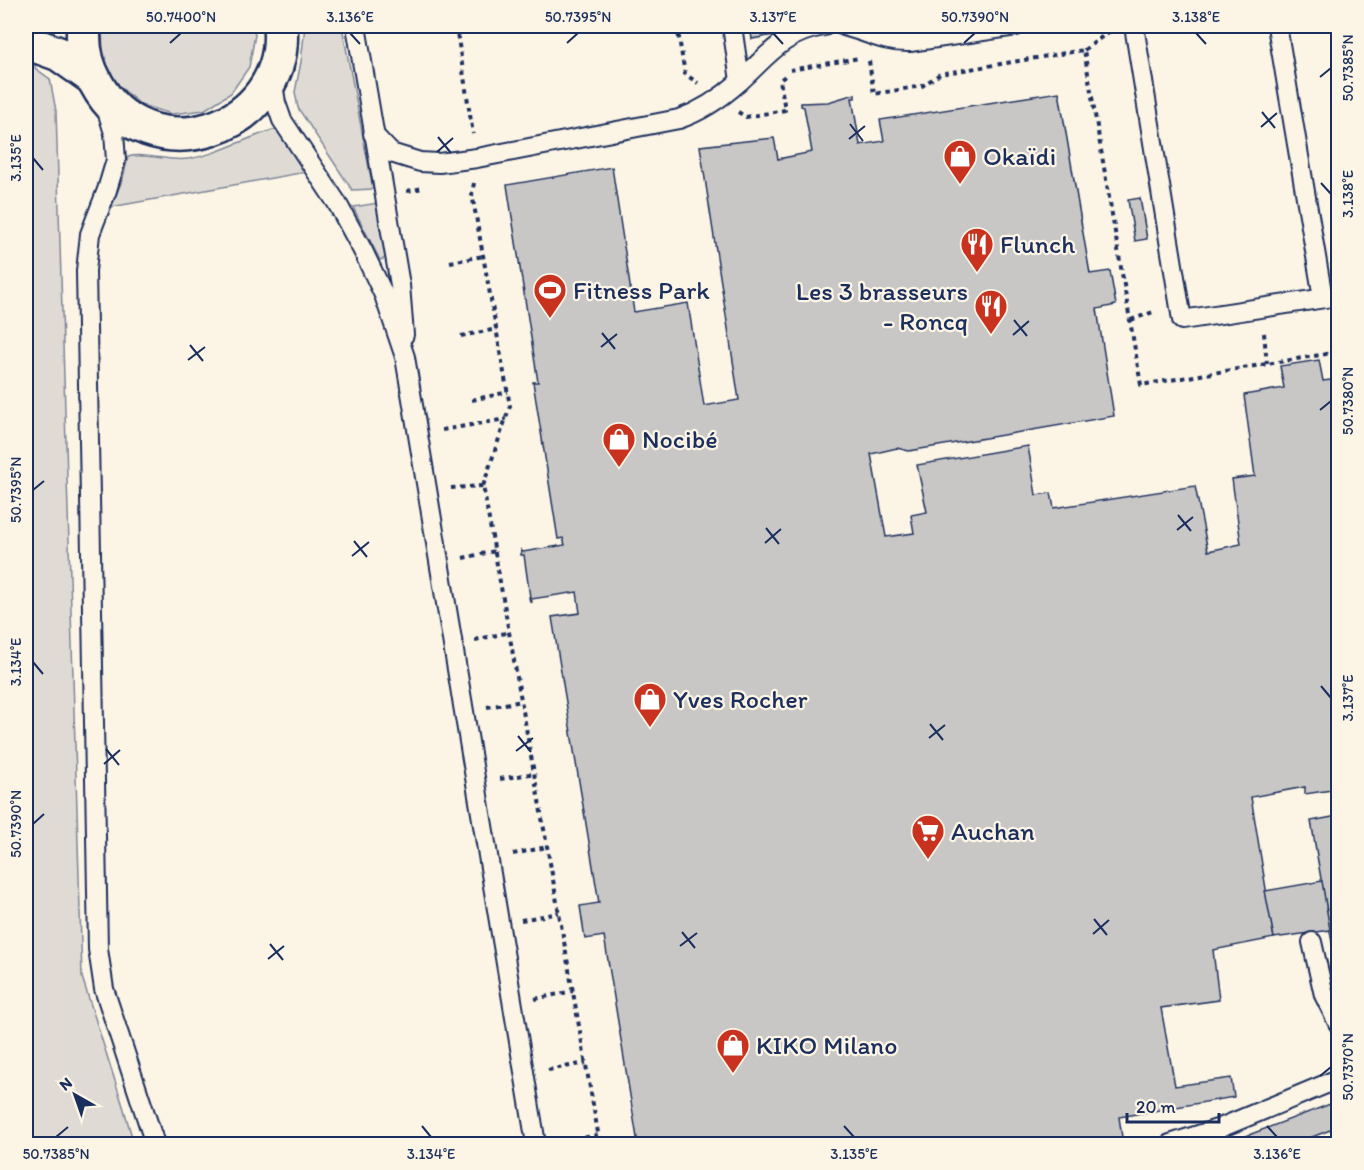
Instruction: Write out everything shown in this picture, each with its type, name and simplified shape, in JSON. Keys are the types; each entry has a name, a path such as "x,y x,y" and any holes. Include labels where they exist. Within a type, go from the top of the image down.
{"street":[{"path":"26,31 45,26"},
{"path":"84,26 86,55 98,86"},
{"path":"26,42 59,54 98,86 120,112 142,126 167,133 192,134 218,128 240,115 259,96 272,74 279,49 279,26"}],"lane":[{"path":"356,26 400,285 405,357 536,1144"},
{"path":"732,26 741,81"},
{"path":"373,134 391,153 412,161 439,163 679,120 698,112 719,98 741,81 781,42 794,34 824,26"},
{"path":"844,26 895,43 1016,26"},
{"path":"1134,26 1182,320 1331,297 1277,26"},
{"path":"272,74 276,103 282,120 337,203 359,243 384,295 405,357"},
{"path":"98,86 114,134 116,160 90,234 86,271 98,949 104,989 154,1144"},
{"path":"1312,942 1324,995 1338,1023"},
{"path":"1170,1144 1220,1128 1338,1078"}],"path":[{"path":"456,26 477,158 472,194 510,406 483,486 600,1144"},
{"path":"677,26 685,74 746,117 785,110 780,80 791,69 868,56 874,94 922,86 940,74 1084,51 1118,26"},
{"path":"1084,51 1141,385 1338,352"},
{"path":"450,262 484,256"},
{"path":"461,336 497,329"},
{"path":"472,400 508,392"},
{"path":"418,434 506,418"},
{"path":"427,490 483,486"},
{"path":"440,563 495,551"},
{"path":"453,644 510,632"},
{"path":"464,712 522,701"},
{"path":"476,783 535,773"},
{"path":"489,860 547,847"},
{"path":"500,925 559,913"},
{"path":"513,1003 573,991"},
{"path":"525,1074 586,1063"},
{"path":"555,1143 599,1135"}],"shaded area":[{"path":"26,26 33,26 35,68 50,79 56,111 82,977 134,1144 26,1144"},
{"path":"102,26 253,26 255,35 249,67 231,93 204,110 172,114 141,105 117,84 103,56"},
{"path":"305,26 343,26 373,189 352,190 298,108 295,92"},
{"path":"277,129 306,172 111,207 123,178 128,157 181,160 200,157"},
{"path":"378,203 386,258 380,260 353,207"}],"building":[{"path":"750,26 773,26 774,35 752,39"},
{"path":"1059,92 1090,274 1110,271 1116,305 1097,309 1114,416 909,451 897,448 871,454 886,537 914,533 911,515 927,512 917,465 1028,446 1036,495 1051,493 1054,508 1195,486 1208,551 1241,544 1232,479 1255,476 1244,395 1284,388 1280,366 1319,360 1323,381 1338,379 1338,789 1305,794 1305,787 1251,797 1274,938 1213,950 1219,1000 1161,1008 1175,1086 1231,1078 1234,1097 1119,1117 1123,1144 638,1144 604,936 585,939 580,906 599,903 552,617 580,613 577,592 531,599 532,602 530,602 524,555 521,555 521,550 523,552 565,545 563,538 558,539 533,382 538,382 507,185 612,167 634,312 688,303 704,406 739,400 700,146 774,138 778,159 812,152 804,107 801,103 828,102 855,94 855,98 852,98 860,145 884,141 880,120"},
{"path":"1140,198 1147,239 1135,241 1128,200"},
{"path":"1338,816 1338,977 1311,821"},
{"path":"1322,881 1330,930 1274,938 1265,891"},
{"path":"1338,1101 1338,1127 1294,1144 1225,1144"}],"place":[{"name":"Okaïdi","path":"960,185"},
{"name":"Flunch","path":"977,273"},
{"name":"Fitness Park","path":"550,319"},
{"name":"Les 3 brasseurs - Roncq","path":"991,335"},
{"name":"Nocibé","path":"619,468"},
{"name":"Yves Rocher","path":"650,728"},
{"name":"Auchan","path":"928,860"},
{"name":"KIKO Milano","path":"733,1074"}]}
